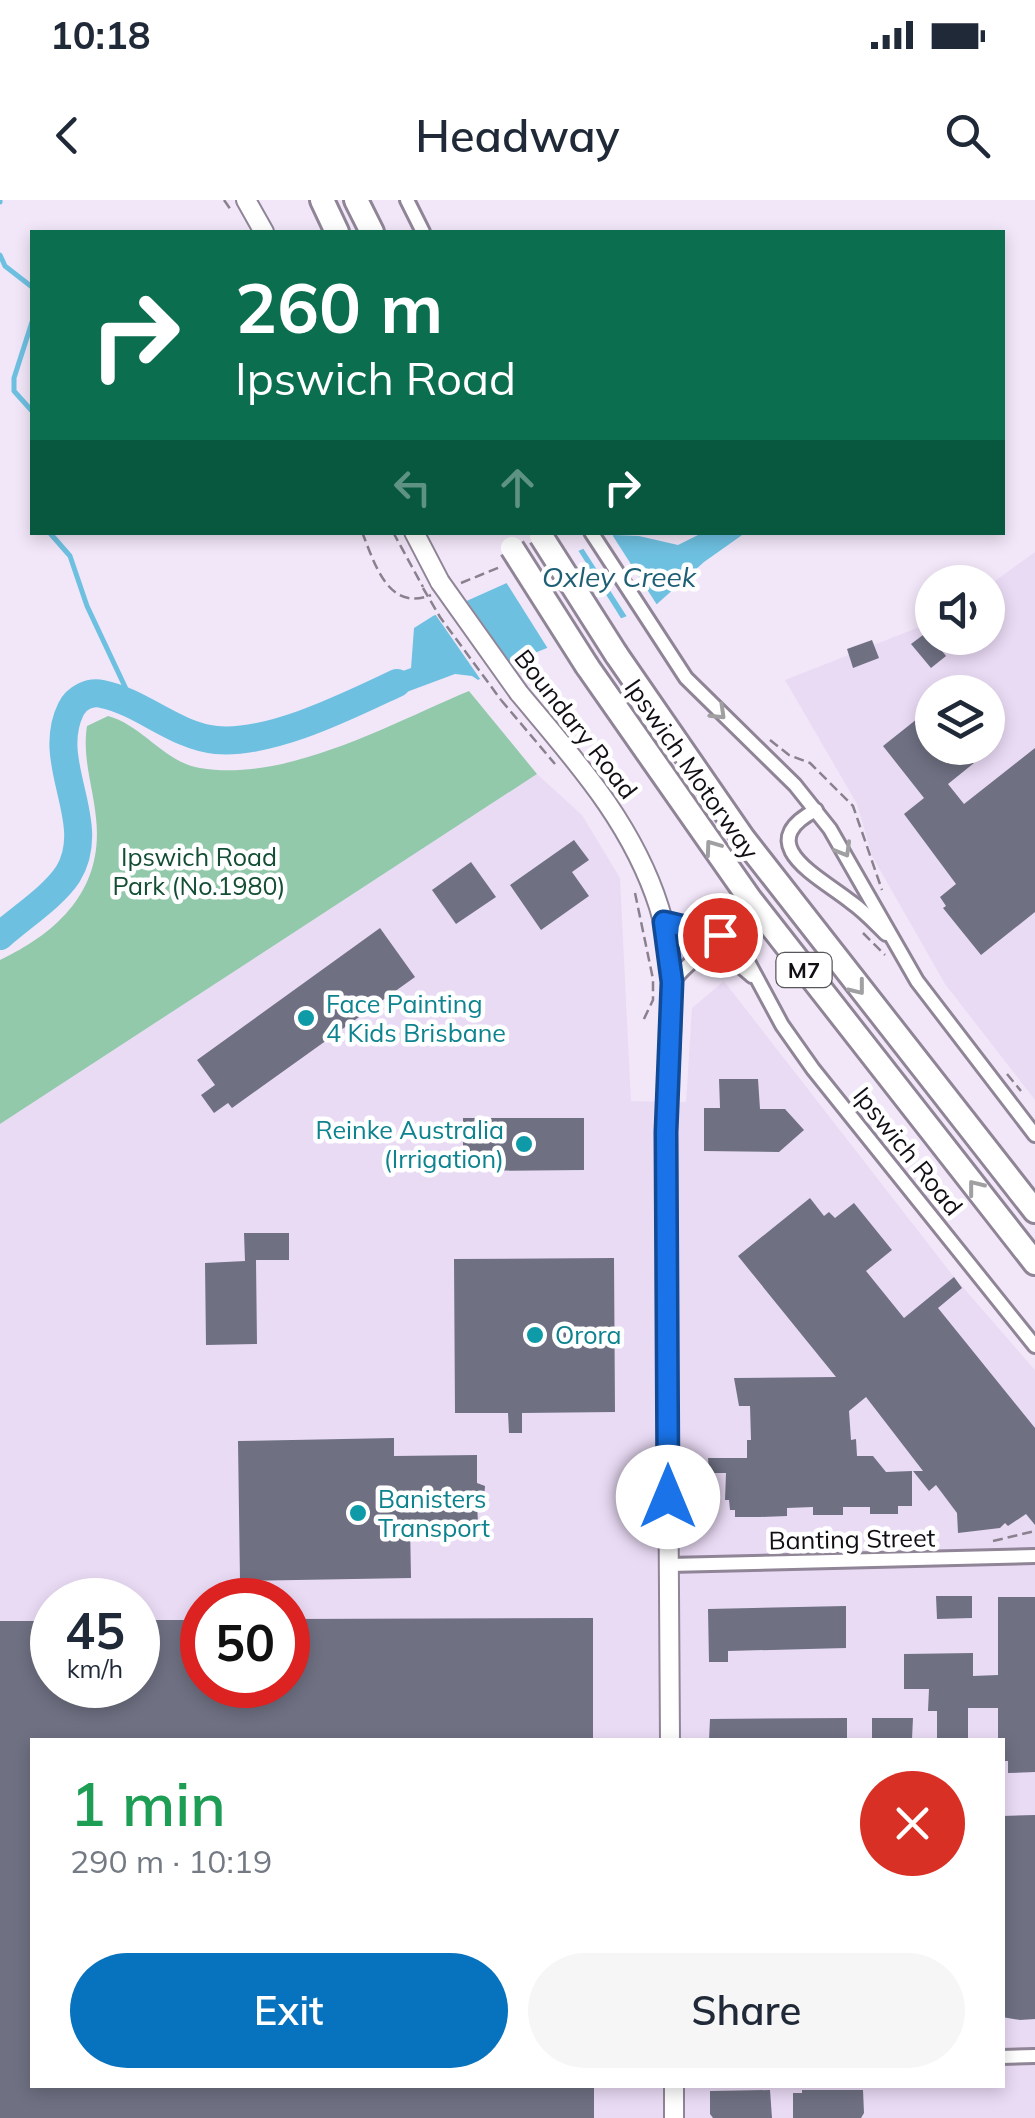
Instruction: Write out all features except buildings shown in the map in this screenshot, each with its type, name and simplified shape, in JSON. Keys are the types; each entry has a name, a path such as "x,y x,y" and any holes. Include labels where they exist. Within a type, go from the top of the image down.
{"highway":[{"path":"322,200 336,230"},
{"path":"356,200 369,227"},
{"name":"Ipswich Motorway","path":"541,535 616,654 743,838 1035,1211"},
{"name":"Ipswich Motorway","path":"510,547 587,666 750,900 1035,1264"}],"main road":[{"path":"246,200 263,230"},
{"name":"Boundary Road","path":"416,535 441,586 510,697 619,818 647,873 664,922 672,982 666,1132 670,1738"},
{"path":"674,2088 674,2118"}],"street":[{"path":"408,202 422,230"},
{"path":"593,535 657,638 701,695 816,810 842,846 892,940 940,1013 1035,1135"},
{"path":"816,810 790,828 789,841 796,857 892,940"},
{"name":"Ipswich Road","path":"664,922 731,940 745,952 754,978 812,1069 1035,1346"},
{"name":"Ipswich Road","path":"672,982 691,959 709,953 730,957 754,978"},
{"name":"Banting Street","path":"669,1565 1035,1556"},
{"path":"1005,2057 1035,2056"}],"path":[{"path":"224,200 238,221"},
{"path":"363,535 393,593 412,600 510,547"},
{"path":"396,535 441,586 440,617 510,697 556,765"},
{"path":"635,893 652,979 653,1000 644,1021"},
{"path":"1000,1066 1021,1092"},
{"path":"993,1541 1035,1531"}],"shaded area":[{"path":"1035,552 1035,1100 945,984 872,856 857,804 785,680 915,629 915,655 1005,655 1005,574"},
{"path":"537,774 582,815 620,878 631,1101 686,1102 692,1008 724,981 954,1277 1035,1370 1035,2118 0,2118 0,1124"}],"green space":[{"name":"Ipswich Road Park (No.1980)","path":"469,691 537,774 0,1124 0,960 58,921 85,887 93,866 96,818 87,761 87,726 108,716 132,727 175,759 200,768 267,767 338,747"}],"water":[{"name":"Oxley Creek","path":"614,535 678,545 698,535 742,535 704,562 657,604 512,662 478,680 455,674 369,706 359,687 411,668 414,628 433,616"}],"pier":[{"path":"612,535 659,608 629,620 581,545"},
{"path":"576,547 624,623 550,652 504,579"},
{"path":"464,597 513,667 483,683 433,611"}],"waterway":[{"path":"0,255 5,266 30,285"},
{"path":"30,328 14,378 14,391 30,409"},
{"path":"52,535 70,556 87,606 135,708"},
{"name":"Oxley Creek","path":"0,936 54,891 68,874 76,854 76,813 64,729 73,705 80,699 102,694 201,737 238,740 309,722 397,683"}],"place":[{"name":"Face Painting 4 Kids Brisbane","path":"306,1018"},
{"name":"Reinke Australia (Irrigation)","path":"524,1144"},
{"name":"Orora","path":"535,1335"},
{"name":"Banisters Transport","path":"358,1513"}],"route":[{"path":"668,1497 666,1132 672,982 664,922 720,935"}]}
